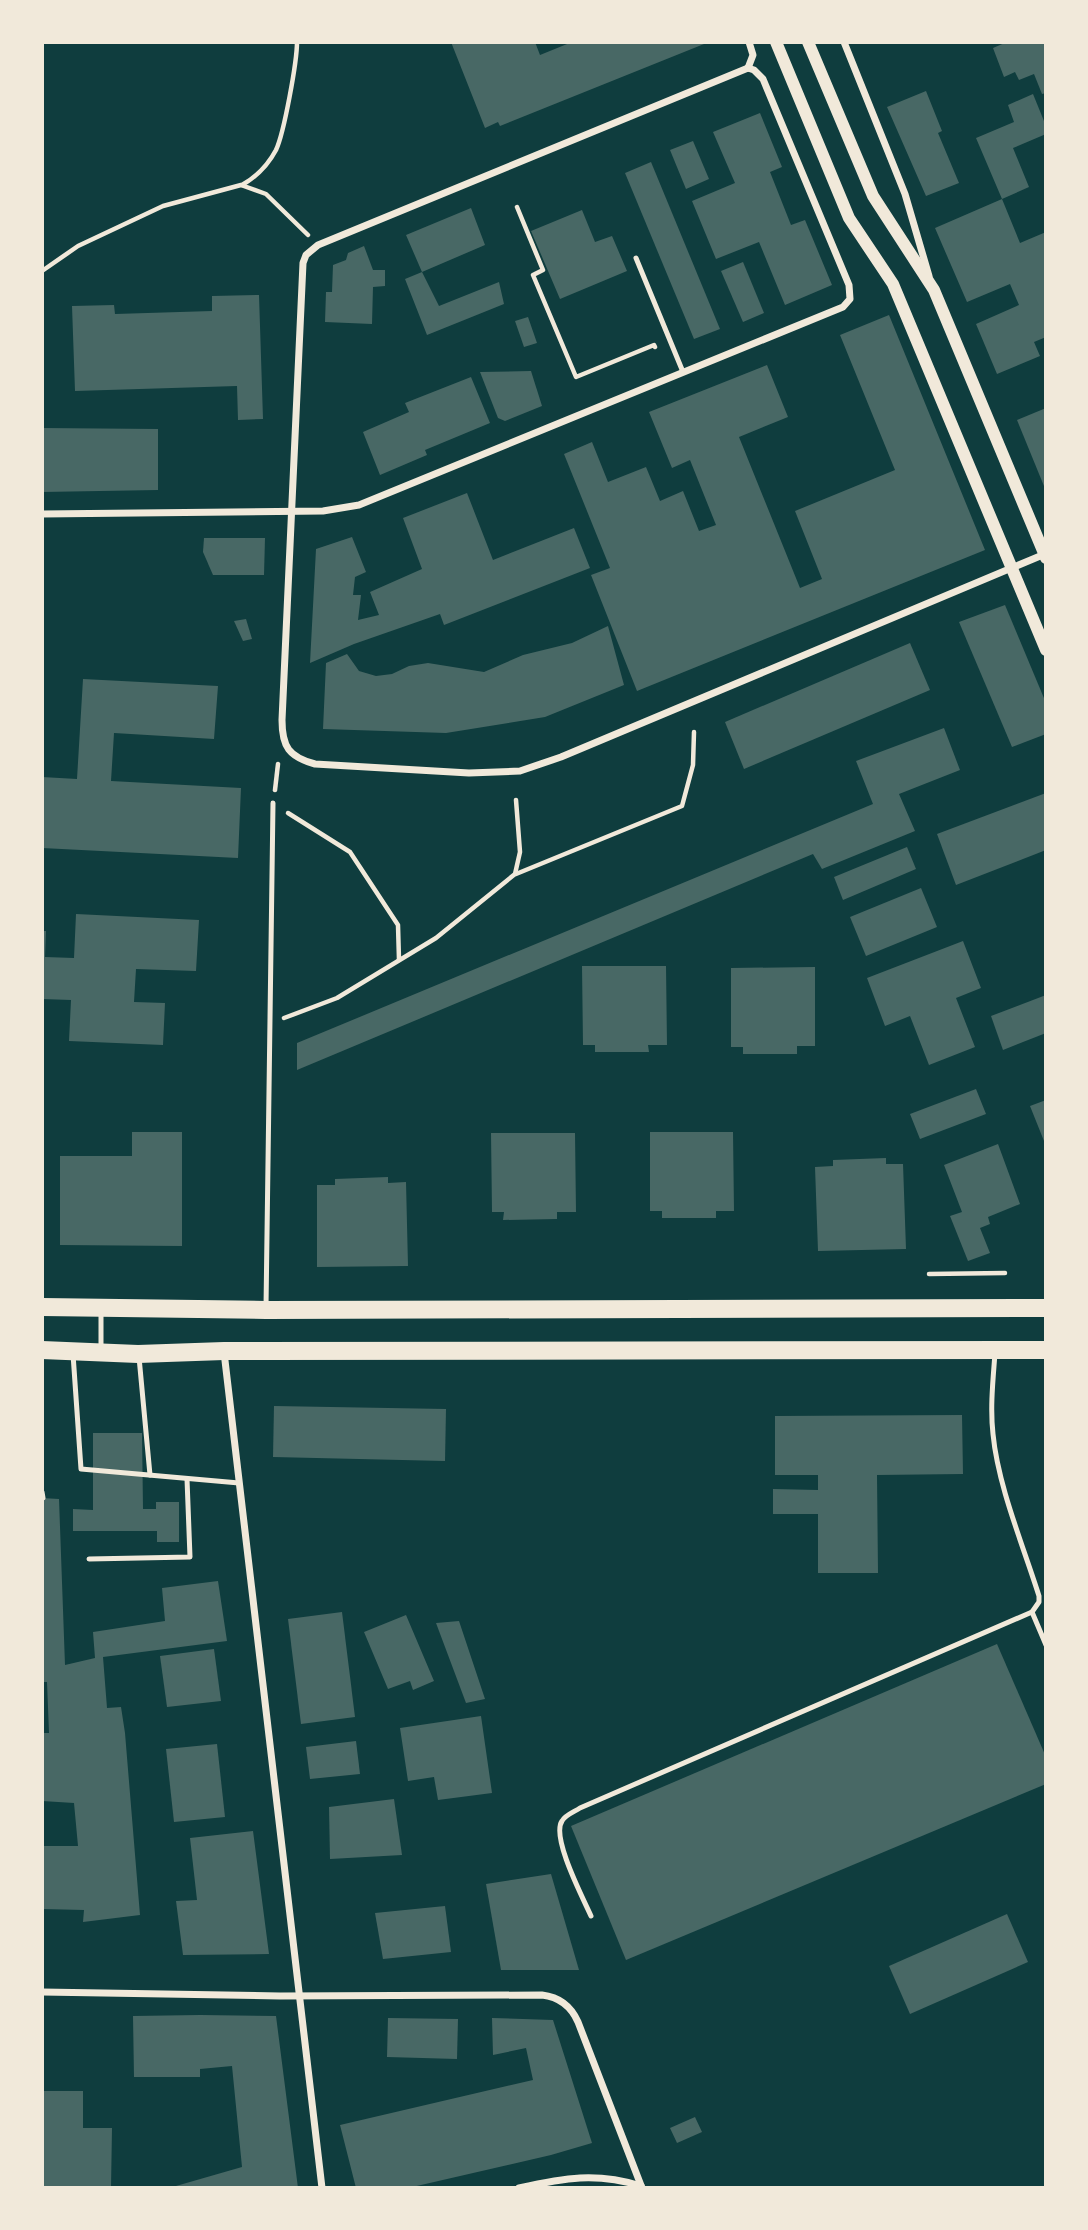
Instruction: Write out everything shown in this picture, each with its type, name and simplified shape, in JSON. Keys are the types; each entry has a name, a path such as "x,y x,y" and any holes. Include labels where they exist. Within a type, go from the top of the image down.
{"main road":[{"path":"42,1307 266,1310 1046,1308"},
{"path":"42,1350 138,1354 224,1351 1046,1350"}],"street":[{"path":"748,68 753,55 749,42"},
{"path":"776,42 849,218 893,284 1046,650"},
{"path":"808,42 873,196 934,290"},
{"path":"42,514 293,511 323,511 359,505 847,304 850,299 849,285 763,79 748,68 318,245 306,255 303,263 293,511 282,735 288,749 299,760 315,764 469,774 520,771 561,757 1011,567 1045,556 934,290 905,194 844,42"},
{"path":"224,1351 322,2188"},
{"path":"42,1992 298,1996 542,1995 557,1998 578,2022 642,2187"},
{"path":"519,2188 558,2179 597,2176 642,2187"}],"lane":[{"path":"636,258 684,372"},
{"path":"266,1310 273,803"},
{"path":"101,1352 102,1307"},
{"path":"591,1916 561,1844 559,1828 566,1817 580,1808 1032,1612 1039,1602 1039,1595 999,1468 995,1445 992,1397 996,1350"},
{"path":"73,1351 81,1469 240,1483"},
{"path":"138,1354 150,1475"},
{"path":"89,1559 190,1557 187,1479"},
{"path":"42,1492 43,1498"},
{"path":"1032,1612 1046,1645"},
{"path":"642,2187 650,2188"}],"path":[{"path":"42,271 78,246 163,206 241,185 255,178 276,149 290,93 296,42"},
{"path":"241,185 266,194 318,245"},
{"path":"517,206 543,270 533,275 576,377 654,345 656,351 674,351"},
{"path":"270,1023 337,998 448,930 515,874 682,806 693,765 694,732"},
{"path":"273,803 282,735"},
{"path":"515,874 520,852 516,800"},
{"path":"282,808 350,852 398,925 399,960"},
{"path":"929,1274 1006,1273"}],"building":[{"path":"451,42 535,42 540,55 572,42 709,42 500,126 498,122 485,128"},
{"path":"1007,42 1046,42 1046,93 1042,94 1034,74 1019,80 1015,72 1004,77 993,48"},
{"path":"926,91 942,131 938,133 959,183 926,196 887,107"},
{"path":"1033,94 1046,126 1046,134 1013,148 1029,187 1002,199 976,138 1014,122 1008,105"},
{"path":"760,113 782,167 770,172 791,225 805,220 832,285 785,305 759,242 716,259 692,201 735,183 713,132"},
{"path":"693,141 709,179 686,189 670,150"},
{"path":"651,162 720,329 694,339 625,173"},
{"path":"1002,199 1020,243 1046,232 1046,337 1034,342 1040,356 997,374 976,324 1019,305 1010,284 967,302 935,228"},
{"path":"471,208 485,245 422,272 406,235"},
{"path":"582,210 595,242 612,236 627,271 560,299 531,231"},
{"path":"364,246 373,270 385,270 385,286 373,287 372,324 325,322 326,292 332,292 333,265 346,260 348,253"},
{"path":"743,262 764,313 743,322 721,271"},
{"path":"422,272 439,306 499,282 504,304 427,335 405,279"},
{"path":"259,295 263,419 238,420 237,386 75,391 72,306 114,305 115,314 212,311 212,296"},
{"path":"889,315 985,550 637,691 591,575 610,568 564,454 592,442 608,482 646,467 660,501 683,491 699,531 716,525 690,460 672,468 649,412 767,365 788,417 739,437 800,588 822,579 795,511 895,470 840,335"},
{"path":"528,317 537,343 524,347 515,321"},
{"path":"531,371 542,406 505,421 498,418 480,372"},
{"path":"471,377 490,423 425,450 427,455 380,475 363,432 409,412 405,403"},
{"path":"1046,408 1046,491 1017,420"},
{"path":"42,428 158,429 158,490 42,492"},
{"path":"467,493 493,560 574,528 590,568 444,625 440,614 354,644 310,663 316,549 352,537 366,572 355,577 353,595 361,595 358,620 379,615 370,592 422,569 403,518"},
{"path":"204,538 265,538 264,575 213,575 203,552"},
{"path":"1005,605 1046,703 1046,734 1012,747 959,622"},
{"path":"246,619 252,639 243,641 234,621"},
{"path":"608,626 624,685 545,717 446,733 323,729 326,663 347,654 359,671 376,676 428,663 484,672 523,655 572,643"},
{"path":"910,643 930,690 744,769 725,722"},
{"path":"83,679 218,686 214,739 114,733 111,781 241,788 238,858 42,848 42,777 77,779"},
{"path":"944,728 960,770 899,794 915,831 822,869 813,854 297,1070 297,1043 873,804 856,761"},
{"path":"1046,793 1046,850 956,885 937,834"},
{"path":"907,847 916,869 843,900 834,877"},
{"path":"921,888 937,927 866,956 850,917"},
{"path":"76,914 199,920 196,971 136,969 134,1002 165,1003 163,1045 69,1041 71,1000 42,999 42,931 46,931 45,957 74,958"},
{"path":"963,941 981,988 956,998 975,1047 929,1065 910,1016 885,1026 867,978"},
{"path":"582,966 666,966 667,1045 648,1045 649,1052 595,1052 595,1045 583,1045"},
{"path":"815,967 815,1046 797,1046 797,1054 743,1054 743,1047 731,1047 731,968"},
{"path":"1046,995 1046,1033 1003,1050 991,1016"},
{"path":"976,1089 986,1114 920,1139 910,1114"},
{"path":"1046,1100 1046,1146 1030,1106"},
{"path":"132,1132 182,1132 182,1246 60,1245 60,1156 132,1156"},
{"path":"650,1132 733,1132 734,1211 716,1211 716,1218 662,1218 662,1211 650,1211"},
{"path":"491,1133 575,1133 576,1212 557,1212 557,1219 503,1220 504,1212 492,1212"},
{"path":"998,1144 1020,1204 988,1217 990,1224 980,1228 990,1253 968,1261 950,1216 962,1212 944,1165"},
{"path":"886,1158 886,1164 903,1164 906,1249 818,1251 815,1167 833,1166 833,1160"},
{"path":"388,1177 388,1183 406,1182 408,1266 317,1267 317,1185 335,1185 335,1179"},
{"path":"274,1406 446,1409 445,1461 273,1457"},
{"path":"962,1415 963,1474 877,1475 878,1573 818,1573 818,1514 773,1514 773,1489 818,1490 818,1475 775,1475 775,1416"},
{"path":"93,1433 142,1433 143,1509 156,1509 156,1502 179,1502 179,1542 157,1542 157,1531 73,1531 73,1509 93,1510"},
{"path":"42,1498 59,1499 65,1665 95,1658 93,1632 165,1621 162,1588 218,1581 227,1641 103,1657 107,1708 121,1707 125,1733 140,1915 83,1922 84,1910 42,1909 42,1846 78,1846 74,1803 42,1801 42,1733 49,1733 47,1682 42,1682"},
{"path":"342,1612 355,1717 301,1724 288,1619"},
{"path":"406,1615 434,1681 413,1690 410,1681 388,1689 364,1632"},
{"path":"459,1621 485,1699 466,1703 436,1623"},
{"path":"997,1644 1046,1757 1046,1784 626,1960 571,1826"},
{"path":"214,1649 221,1701 167,1707 160,1656"},
{"path":"481,1716 492,1793 438,1800 434,1777 408,1781 400,1728"},
{"path":"356,1741 360,1774 310,1779 306,1747"},
{"path":"217,1744 225,1817 174,1822 166,1749"},
{"path":"394,1799 402,1855 330,1859 329,1807"},
{"path":"253,1831 269,1954 183,1955 176,1901 197,1900 190,1838"},
{"path":"551,1874 579,1970 501,1970 486,1884"},
{"path":"445,1906 451,1952 383,1959 375,1913"},
{"path":"1007,1914 1028,1962 910,2014 889,1966"},
{"path":"133,2016 276,2016 298,2188 169,2188 242,2167 232,2066 200,2069 200,2077 134,2077"},
{"path":"388,2018 458,2019 457,2059 387,2057"},
{"path":"492,2018 553,2020 592,2143 408,2188 356,2188 340,2125 533,2080 526,2048 493,2055"},
{"path":"42,2091 83,2091 83,2128 112,2128 111,2188 42,2188"},
{"path":"695,2117 702,2132 677,2143 670,2128"}]}
